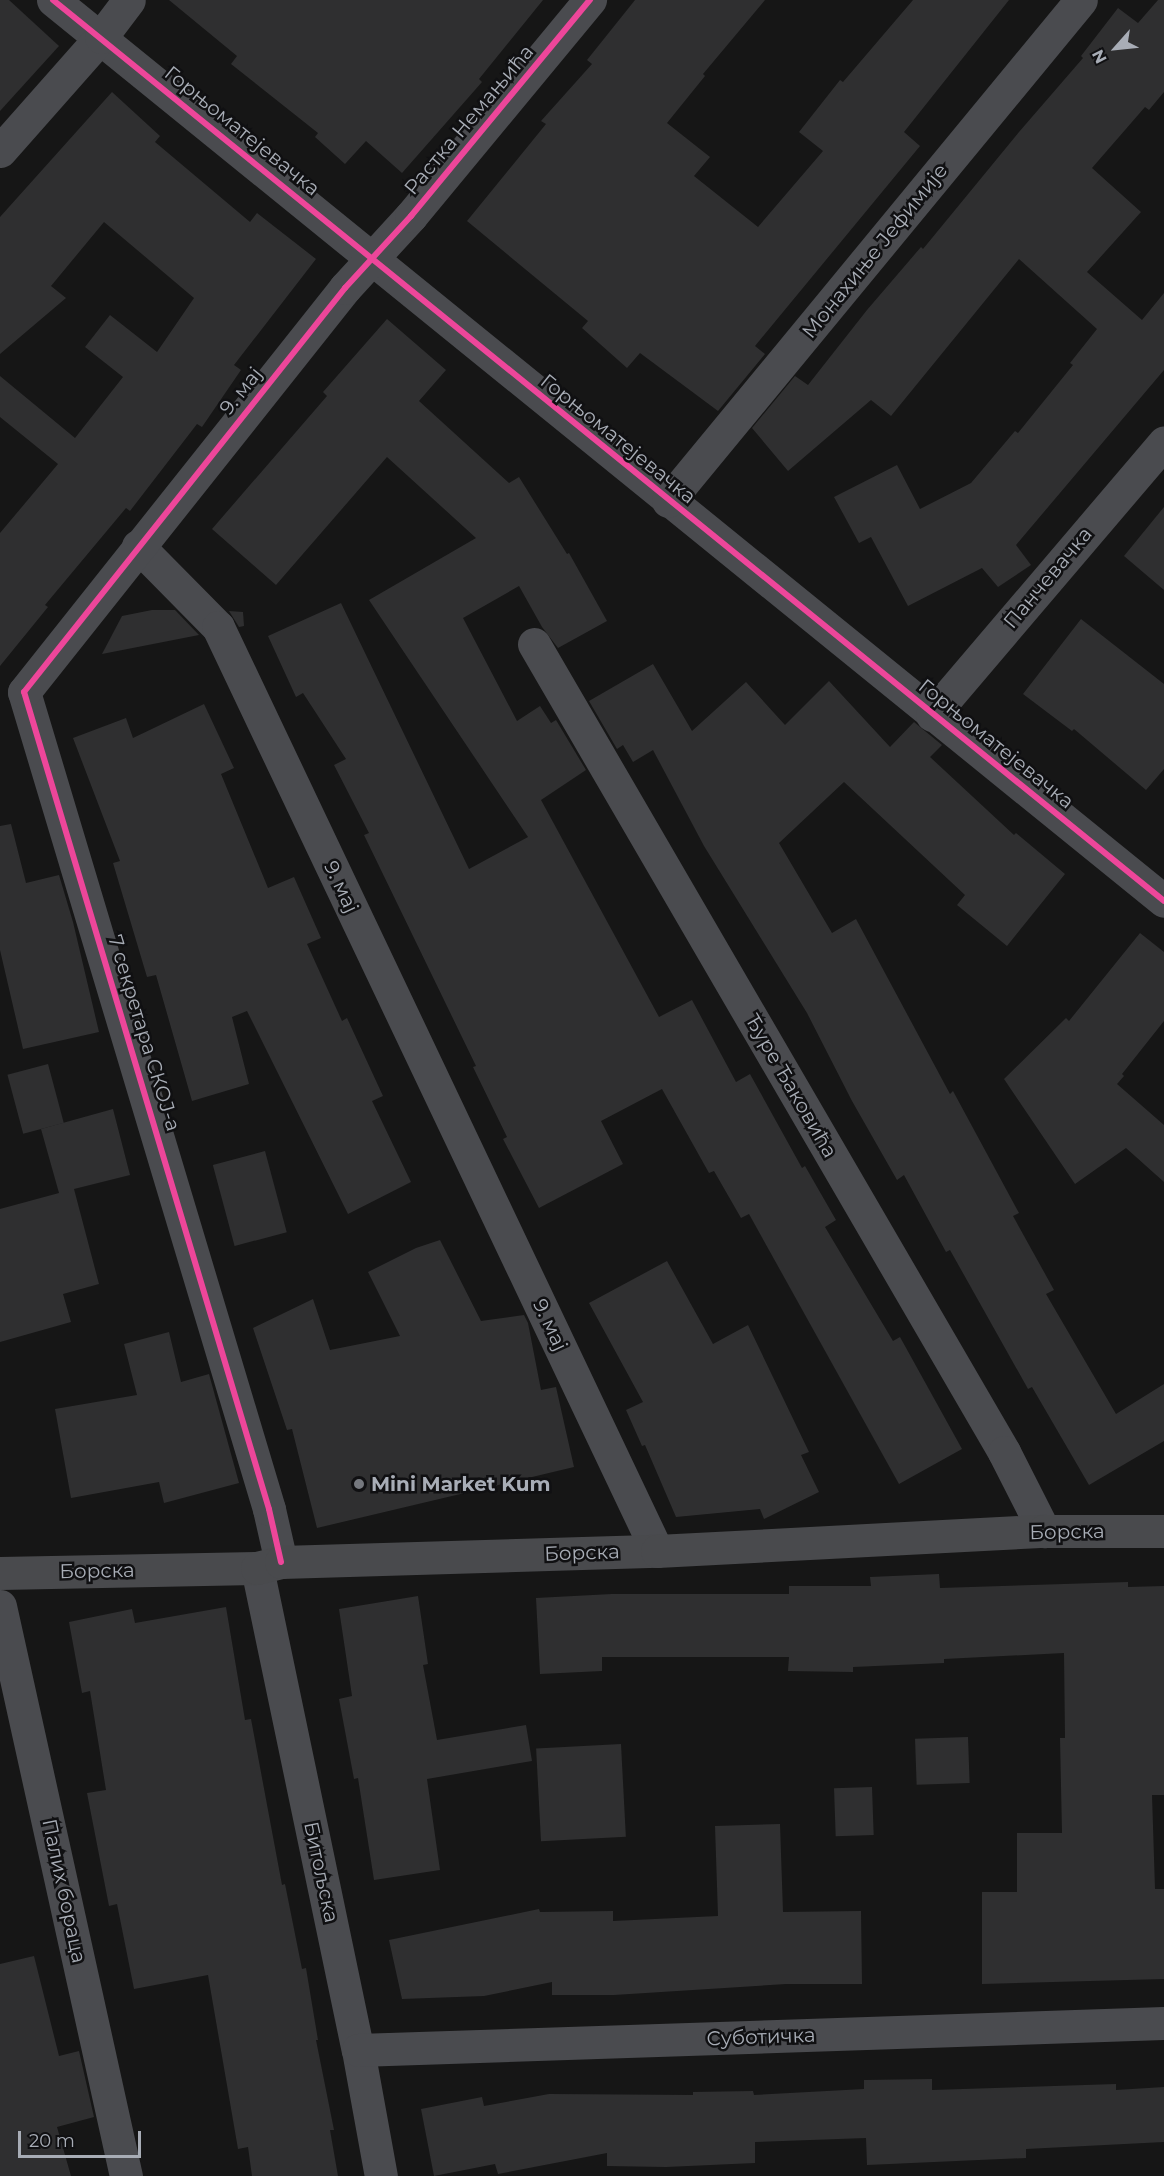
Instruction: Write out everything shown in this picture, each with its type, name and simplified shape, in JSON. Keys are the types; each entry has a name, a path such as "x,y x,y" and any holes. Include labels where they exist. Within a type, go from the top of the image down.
{"street":[{"name":"Горњоматејевачка","path":"53,0 1164,901"},
{"path":"0,151 101,37 129,0"},
{"name":"Растка Немањића","path":"372,259 411,216 590,0"},
{"name":"Монахиње Јефимије","path":"668,501 1081,0"},
{"name":"9. мај","path":"372,259 345,288 138,546 218,627 657,1551"},
{"name":"Панчевачка","path":"932,715 1164,442"},
{"name":"7 секретара СКОЈ-а","path":"138,546 24,692 269,1509 269,1565"},
{"name":"Ђуре Ђаковића","path":"534,644 1004,1452 1044,1531"},
{"name":"Борска","path":"0,1573 657,1551 1044,1531 1164,1531"},
{"name":"Битољска","path":"269,1565 381,2176"},
{"name":"Палих бораца","path":"0,1606 126,2176"},
{"name":"Суботичка","path":"358,2050 1164,2023"}],"building":[{"path":"0,0 9,0 59,46 0,111"},
{"path":"169,0 543,0 479,79 482,82 402,173 366,141 345,164 315,137 318,133 231,64 237,56"},
{"path":"635,0 765,0 703,74 705,76 667,123 710,157 694,176 758,227 823,151 799,132 840,80 843,82 913,0 1009,0 904,132 920,146 755,346 765,354 718,411 640,353 627,368 582,328 588,321 467,221 546,124 541,121 592,64 587,60"},
{"path":"1158,0 1164,0 1164,92 1149,110 1145,107 1092,168 1141,212 1087,272 1142,320 1164,293 1164,370 1016,545 1031,565 998,587 982,568 908,606 871,537 859,543 834,497 897,465 920,509 971,483 1015,431 1018,433 1073,365 1070,363 1097,329 1019,259 891,416 871,400 788,471 752,428 795,376 808,385 867,310 921,247 923,249 1083,58 1081,56 1118,8 1138,23"},
{"path":"112,92 160,136 155,142 250,222 257,213 316,259 234,365 241,370 202,427 197,424 130,511 126,508 45,605 48,607 0,666 0,533 58,464 0,417 0,376 75,438 123,377 85,347 110,315 157,352 194,298 104,222 51,286 66,298 0,354 0,217"},
{"path":"387,319 446,370 419,401 509,483 519,477 567,554 569,553 607,621 558,648 542,627 519,586 463,618 517,721 540,706 551,723 556,720 586,770 541,800 659,1017 692,1000 736,1082 750,1074 802,1168 805,1166 836,1220 825,1227 893,1341 900,1337 962,1449 899,1484 749,1214 741,1218 714,1171 709,1173 662,1089 601,1121 623,1164 539,1208 503,1139 507,1137 473,1067 476,1066 364,835 369,833 334,765 346,759 303,693 296,697 268,636 341,603 469,869 528,837 369,600 476,538 387,457 276,585 212,529 327,396 323,392"},
{"path":"1164,507 1164,590 1124,556"},
{"path":"152,610 175,610 199,635 102,654 122,616"},
{"path":"229,611 243,612 244,626 239,627"},
{"path":"1081,619 1164,684 1164,769 1146,790 1074,729 1072,731 1023,694"},
{"path":"653,664 692,731 746,682 785,725 829,681 890,747 914,722 942,745 930,757 1014,835 1016,833 1065,874 1007,946 957,905 965,895 844,782 779,843 832,933 856,919 950,1094 953,1091 1019,1213 1013,1216 1054,1290 1046,1294 1116,1414 1164,1384 1164,1441 1089,1485 1032,1387 1028,1389 950,1250 946,1252 904,1175 897,1180 852,1101 807,1013 704,846 653,750 633,762 623,745 617,749 589,701"},
{"path":"204,704 234,768 221,774 268,888 294,877 321,938 307,944 342,1021 347,1018 383,1096 372,1101 411,1182 348,1214 247,1011 232,1017 249,1084 192,1101 156,975 147,977 113,863 120,861 73,738 126,718 133,738"},
{"path":"11,824 26,883 59,875 73,922 99,1032 23,1049 0,950 0,826"},
{"path":"1140,933 1164,952 1164,1021 1122,1074 1124,1076 1117,1084 1164,1125 1164,1182 1126,1148 1075,1184 1004,1079 1066,1018 1069,1021"},
{"path":"48,1064 64,1123 23,1134 7,1075"},
{"path":"113,1109 130,1175 74,1189 99,1284 63,1294 71,1322 0,1342 0,1209 59,1193 41,1129"},
{"path":"265,1151 287,1232 235,1246 213,1165"},
{"path":"440,1240 481,1321 524,1315 528,1323 541,1390 556,1387 574,1467 317,1528 292,1429 287,1430 253,1328 313,1299 330,1350 400,1336 368,1272 416,1248"},
{"path":"667,1261 713,1344 748,1325 809,1452 801,1455 819,1492 764,1519 760,1509 676,1517 645,1445 642,1446 626,1410 643,1402 589,1303"},
{"path":"169,1332 181,1382 209,1374 239,1483 164,1503 159,1482 71,1498 55,1409 137,1395 124,1344"},
{"path":"939,1574 940,1588 1128,1582 1128,1587 1164,1586 1164,1795 1152,1795 1155,1889 1164,1889 1164,1979 982,1984 982,1892 1017,1892 1017,1833 1062,1833 1060,1738 1065,1738 1064,1653 944,1659 944,1663 853,1667 853,1672 788,1671 789,1657 602,1657 602,1671 540,1674 536,1598 612,1594 789,1594 789,1586 871,1586 870,1577"},
{"path":"418,1596 428,1664 423,1665 437,1740 526,1725 532,1761 427,1779 440,1870 374,1880 358,1778 354,1779 339,1699 352,1696 339,1609"},
{"path":"226,1607 245,1720 251,1719 282,1885 285,1884 302,1969 306,1968 318,2040 316,2040 334,2130 330,2130 338,2176 252,2176 248,2147 238,2149 208,1975 134,1989 117,1904 109,1906 87,1793 106,1790 90,1691 82,1693 69,1622 132,1609 135,1623"},
{"path":"968,1737 970,1783 917,1785 915,1739"},
{"path":"621,1744 626,1837 541,1841 536,1748"},
{"path":"872,1787 874,1835 836,1836 834,1788"},
{"path":"780,1824 783,1912 861,1911 862,1984 786,1984 614,1995 552,1995 552,1982 484,1996 402,1999 389,1940 539,1909 540,1912 613,1911 613,1921 718,1916 715,1826"},
{"path":"34,1956 59,2056 79,2051 94,2117 57,2127 71,2176 0,2176 0,1964"},
{"path":"932,2079 932,2090 1116,2084 1116,2090 1164,2087 1164,2142 1026,2149 1026,2158 867,2165 866,2138 755,2142 755,2163 666,2167 607,2166 607,2153 498,2174 495,2164 434,2176 421,2109 482,2097 484,2106 549,2094 693,2095 693,2092 753,2091 754,2095 864,2089 864,2080"}],"cycle path":[{"path":"53,0 1164,901"},
{"path":"281,1562 269,1509 24,692 345,288 411,216 590,0"}],"place":[{"name":"Mini Market Kum","path":"359,1484"}]}
